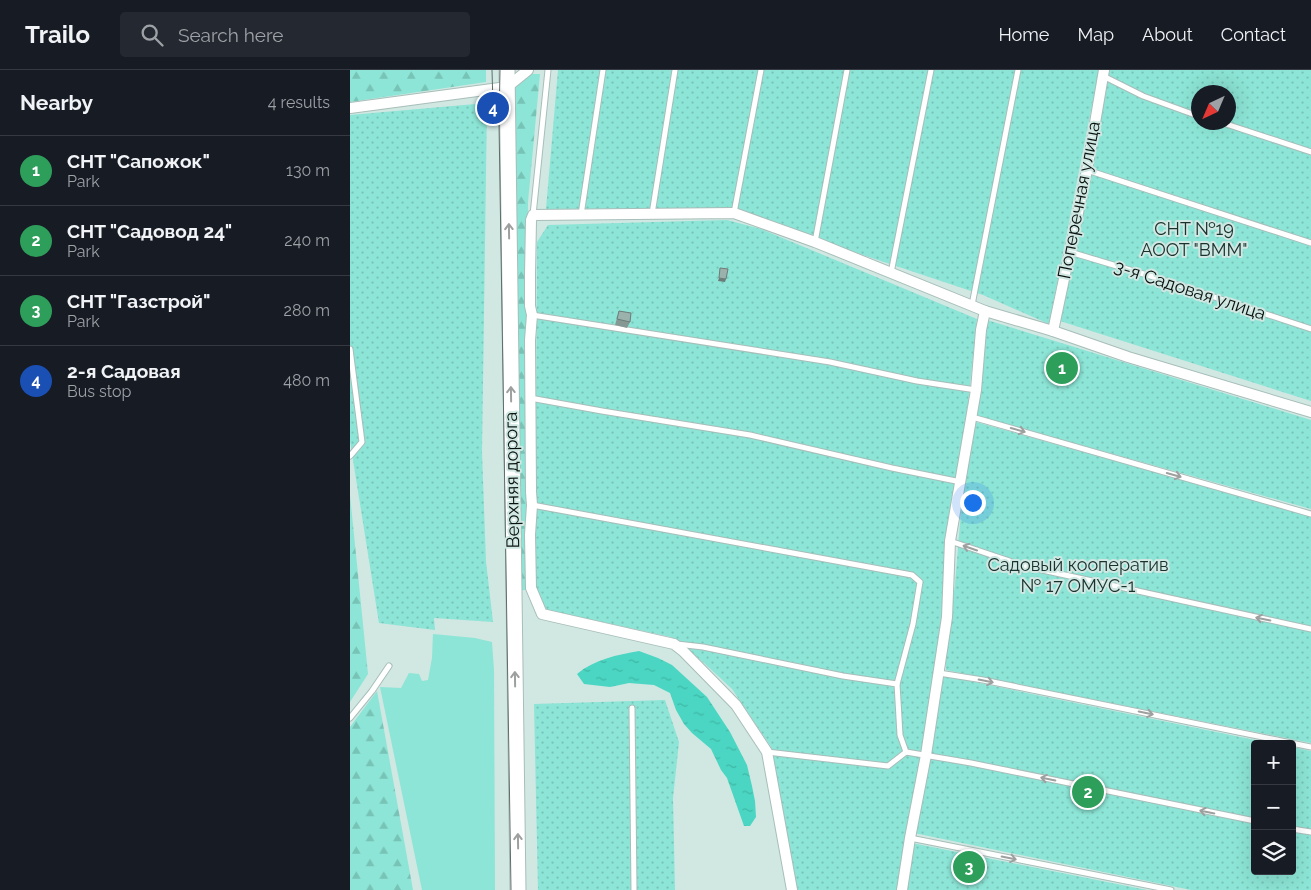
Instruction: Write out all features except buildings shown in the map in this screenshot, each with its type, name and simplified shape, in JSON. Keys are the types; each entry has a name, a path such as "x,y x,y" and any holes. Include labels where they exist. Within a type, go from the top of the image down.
{"main road":[{"name":"Верхняя дорога","path":"507,70 518,890"}],"street":[{"path":"350,108 507,87 528,70"},
{"name":"Поперечная улица","path":"1053,331 1087,170 1104,73"},
{"path":"792,890 767,752 736,705 674,644 542,614 531,588 530,340 532,315 530,306 530,276 531,220 533,216 734,213 815,242 985,311 1053,331 1128,357 1311,412"},
{"path":"902,890 926,755 947,617 950,541 976,390 981,330 985,311"}],"lane":[{"path":"533,216 548,70"},
{"path":"581,215 603,70"},
{"path":"652,214 675,70"},
{"path":"734,213 761,70"},
{"path":"815,242 847,70"},
{"path":"891,273 931,70"},
{"path":"972,305 1018,70"},
{"path":"1104,73 1144,96 1191,113"},
{"path":"1236,127 1311,152"},
{"path":"1087,170 1311,243"},
{"name":"3-я Садовая улица","path":"1069,252 1157,278 1311,329"},
{"path":"532,315 830,362 917,381 976,390"},
{"path":"350,349 362,442 350,456"},
{"path":"530,397 602,411 750,434 892,468 961,482"},
{"path":"971,417 1311,514"},
{"path":"532,505 912,574 920,582 913,624 897,684 900,735 906,752"},
{"path":"950,541 1024,566 1311,629"},
{"path":"674,644 843,676 897,684"},
{"path":"350,718 389,666"},
{"path":"938,673 983,680 1311,747"},
{"path":"632,708 634,890"},
{"path":"767,752 888,766 906,752 1251,820"},
{"path":"1296,830 1311,832"},
{"path":"910,838 1171,890"}],"green space":[{"path":"350,70 486,70 486,82 350,102"},
{"path":"558,70 1099,70 1049,324 983,295 818,240 737,208 546,209"},
{"name":"СНТ №19 АООТ \"ВММ\"","path":"1108,70 1311,70 1311,401 1060,321"},
{"path":"532,74 540,74 528,202 527,590 518,590 514,93 517,84"},
{"path":"487,103 482,452 486,562 493,622 434,618 435,630 379,623 350,441 350,115"},
{"path":"727,220 761,229 977,319 967,413 945,577 936,674 907,825 897,890 798,890 793,873 771,747 732,689 703,662 671,637 547,610 535,592 537,242 548,225"},
{"path":"987,320 1311,420 1311,509 976,416"},
{"name":"Садовый кооператив № 17 ОМУС-1","path":"976,422 1311,516 1311,743 946,670 962,499"},
{"path":"350,495 368,674 350,702"},
{"path":"433,634 475,638 492,642 494,670 495,890 422,890 380,687 401,688 409,673 419,674 422,681 428,680 432,658"},
{"path":"945,676 1255,740 1251,740 1251,875 1296,875 1296,748 1311,751 1311,890 1191,890 914,833 940,682"},
{"path":"377,691 413,890 350,890 350,727"},
{"path":"665,700 679,742 673,798 675,890 538,890 534,704"},
{"path":"912,843 1147,890 905,890"}],"water":[{"path":"639,651 672,665 707,697 730,732 747,765 752,786 756,817 750,826 744,826 727,778 711,749 684,724 676,710 670,693 654,685 629,683 610,687 584,684 577,674 599,661"}],"tram line":[{"path":"492,70 493,105"},
{"path":"500,70 499,122 511,890"}],"place":[{"name":"2-я Садовая","path":"493,108"},
{"name":"СНТ \"Сапожок\"","path":"1062,368"},
{"name":"СНТ \"Садовод 24\"","path":"1088,792"},
{"name":"СНТ \"Газстрой\"","path":"969,867"}]}
